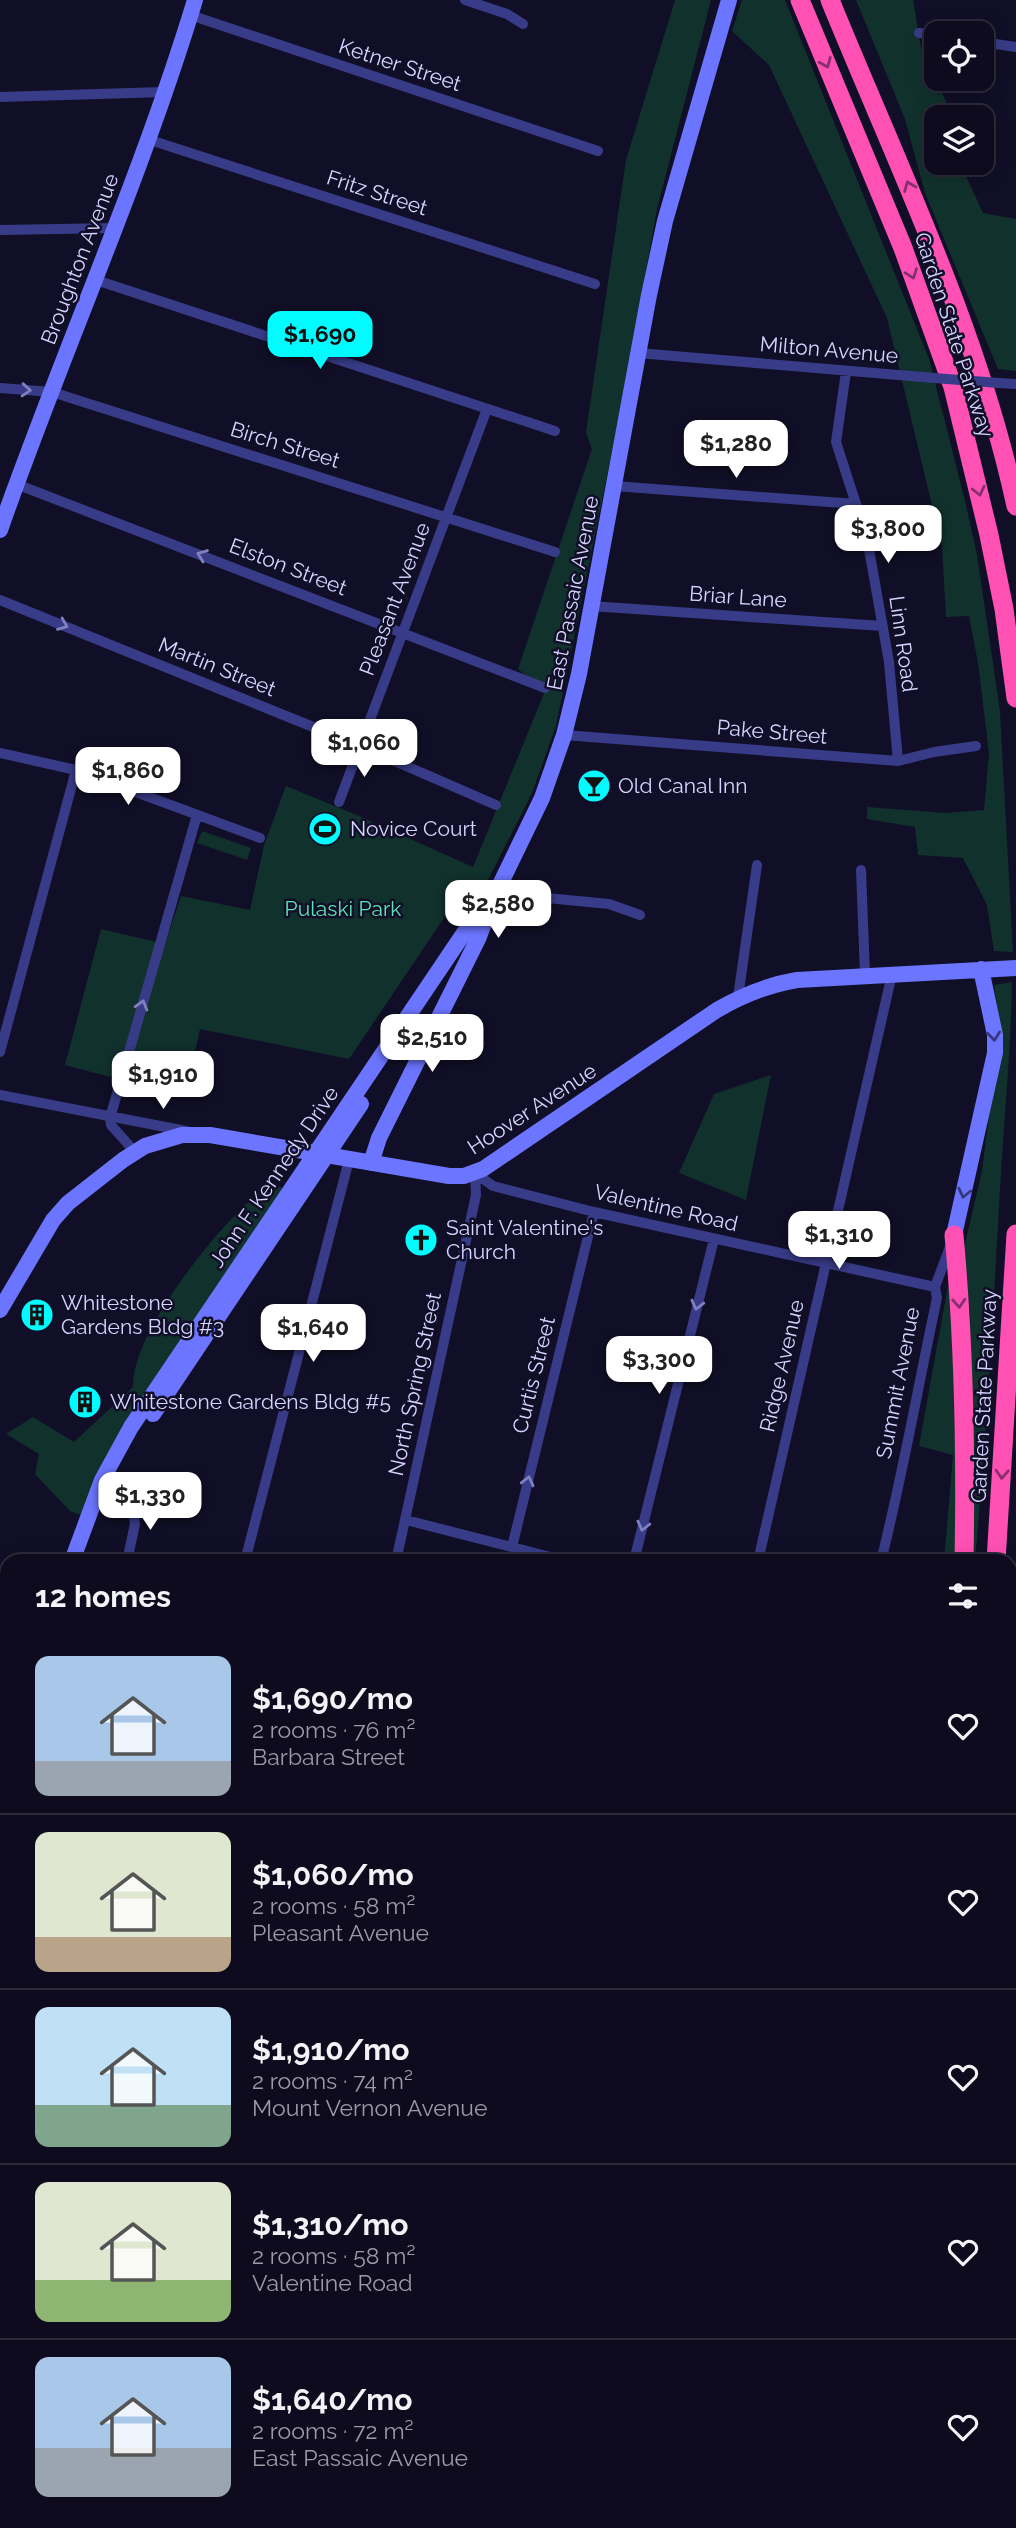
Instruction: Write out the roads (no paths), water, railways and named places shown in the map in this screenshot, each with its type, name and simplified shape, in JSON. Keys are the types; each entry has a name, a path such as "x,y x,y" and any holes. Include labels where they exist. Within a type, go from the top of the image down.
{"highway":[{"name":"Garden State Parkway","path":"800,0 903,248 953,387 1004,609 1016,698"},
{"name":"Garden State Parkway","path":"830,0 960,314 986,389 1016,506"},
{"name":"Garden State Parkway","path":"996,1554 1016,1234"},
{"path":"954,1235 962,1375 964,1554"}],"main road":[{"name":"East Passaic Avenue","path":"370,1163 379,1138 478,939 496,893 542,798 564,735 577,684 665,222 729,0"},
{"name":"Broughton Avenue","path":"0,530 116,228 192,8"},
{"name":"John F. Kennedy Drive","path":"74,1554 92,1504 121,1445 474,935 496,893"},
{"name":"Hoover Avenue","path":"0,1310 60,1211 135,1152 168,1138 210,1135 449,1176 475,1173 738,998 763,988 797,980 1016,968"},
{"name":"Summit Avenue","path":"954,1235 995,1053 995,1035 981,969"},
{"name":"John F. Kennedy Drive","path":"84,1554 100,1507 124,1458 321,1155"}],"street":[{"path":"465,0 507,14 523,24"},
{"name":"Ketner Street","path":"192,8 598,151"},
{"path":"919,33 924,34"},
{"path":"994,44 1016,47"},
{"path":"0,97 163,92"},
{"name":"Fritz Street","path":"147,139 595,284"},
{"path":"0,230 116,228"},
{"path":"96,280 555,431"},
{"name":"Milton Avenue","path":"638,353 1016,384"},
{"name":"Linn Road","path":"846,372 836,442 867,538 889,662 898,761"},
{"name":"Birch Street","path":"0,388 52,392 555,552"},
{"name":"Pleasant Avenue","path":"338,802 487,409"},
{"name":"Elston Street","path":"16,484 545,688"},
{"path":"614,486 856,504"},
{"name":"Martin Street","path":"0,600 360,746 496,805"},
{"name":"Briar Lane","path":"591,607 882,626"},
{"name":"Pake Street","path":"564,735 898,761 976,746"},
{"path":"0,753 76,770 260,838"},
{"path":"0,1052 76,770"},
{"path":"135,1152 111,1125 110,1118 197,815"},
{"path":"738,998 757,864"},
{"path":"861,870 865,975"},
{"path":"496,893 609,904 639,915"},
{"name":"Ridge Avenue","path":"760,1554 892,974"},
{"path":"0,1095 210,1135"},
{"path":"247,1554 349,1160"},
{"name":"Valentine Road","path":"475,1173 493,1186 594,1212 935,1287"},
{"name":"North Spring Street","path":"398,1554 476,1195 475,1173"},
{"name":"Curtis Street","path":"512,1547 594,1212"},
{"name":"Summit Avenue","path":"883,1554 900,1488 937,1298 935,1287 954,1235"},
{"path":"636,1554 714,1239"},
{"path":"129,1554 135,1524 132,1504"},
{"path":"406,1520 539,1554"}],"place":[{"name":"Old Canal Inn","path":"594,786"},
{"name":"Novice Court","path":"325,829"},
{"name":"Saint Valentine's Church","path":"421,1240"},
{"name":"Whitestone Gardens Bldg #3","path":"37,1315"},
{"name":"Whitestone Gardens Bldg #5","path":"85,1402"}],"park label":[{"name":"Pulaski Park","path":"343,909"}]}
